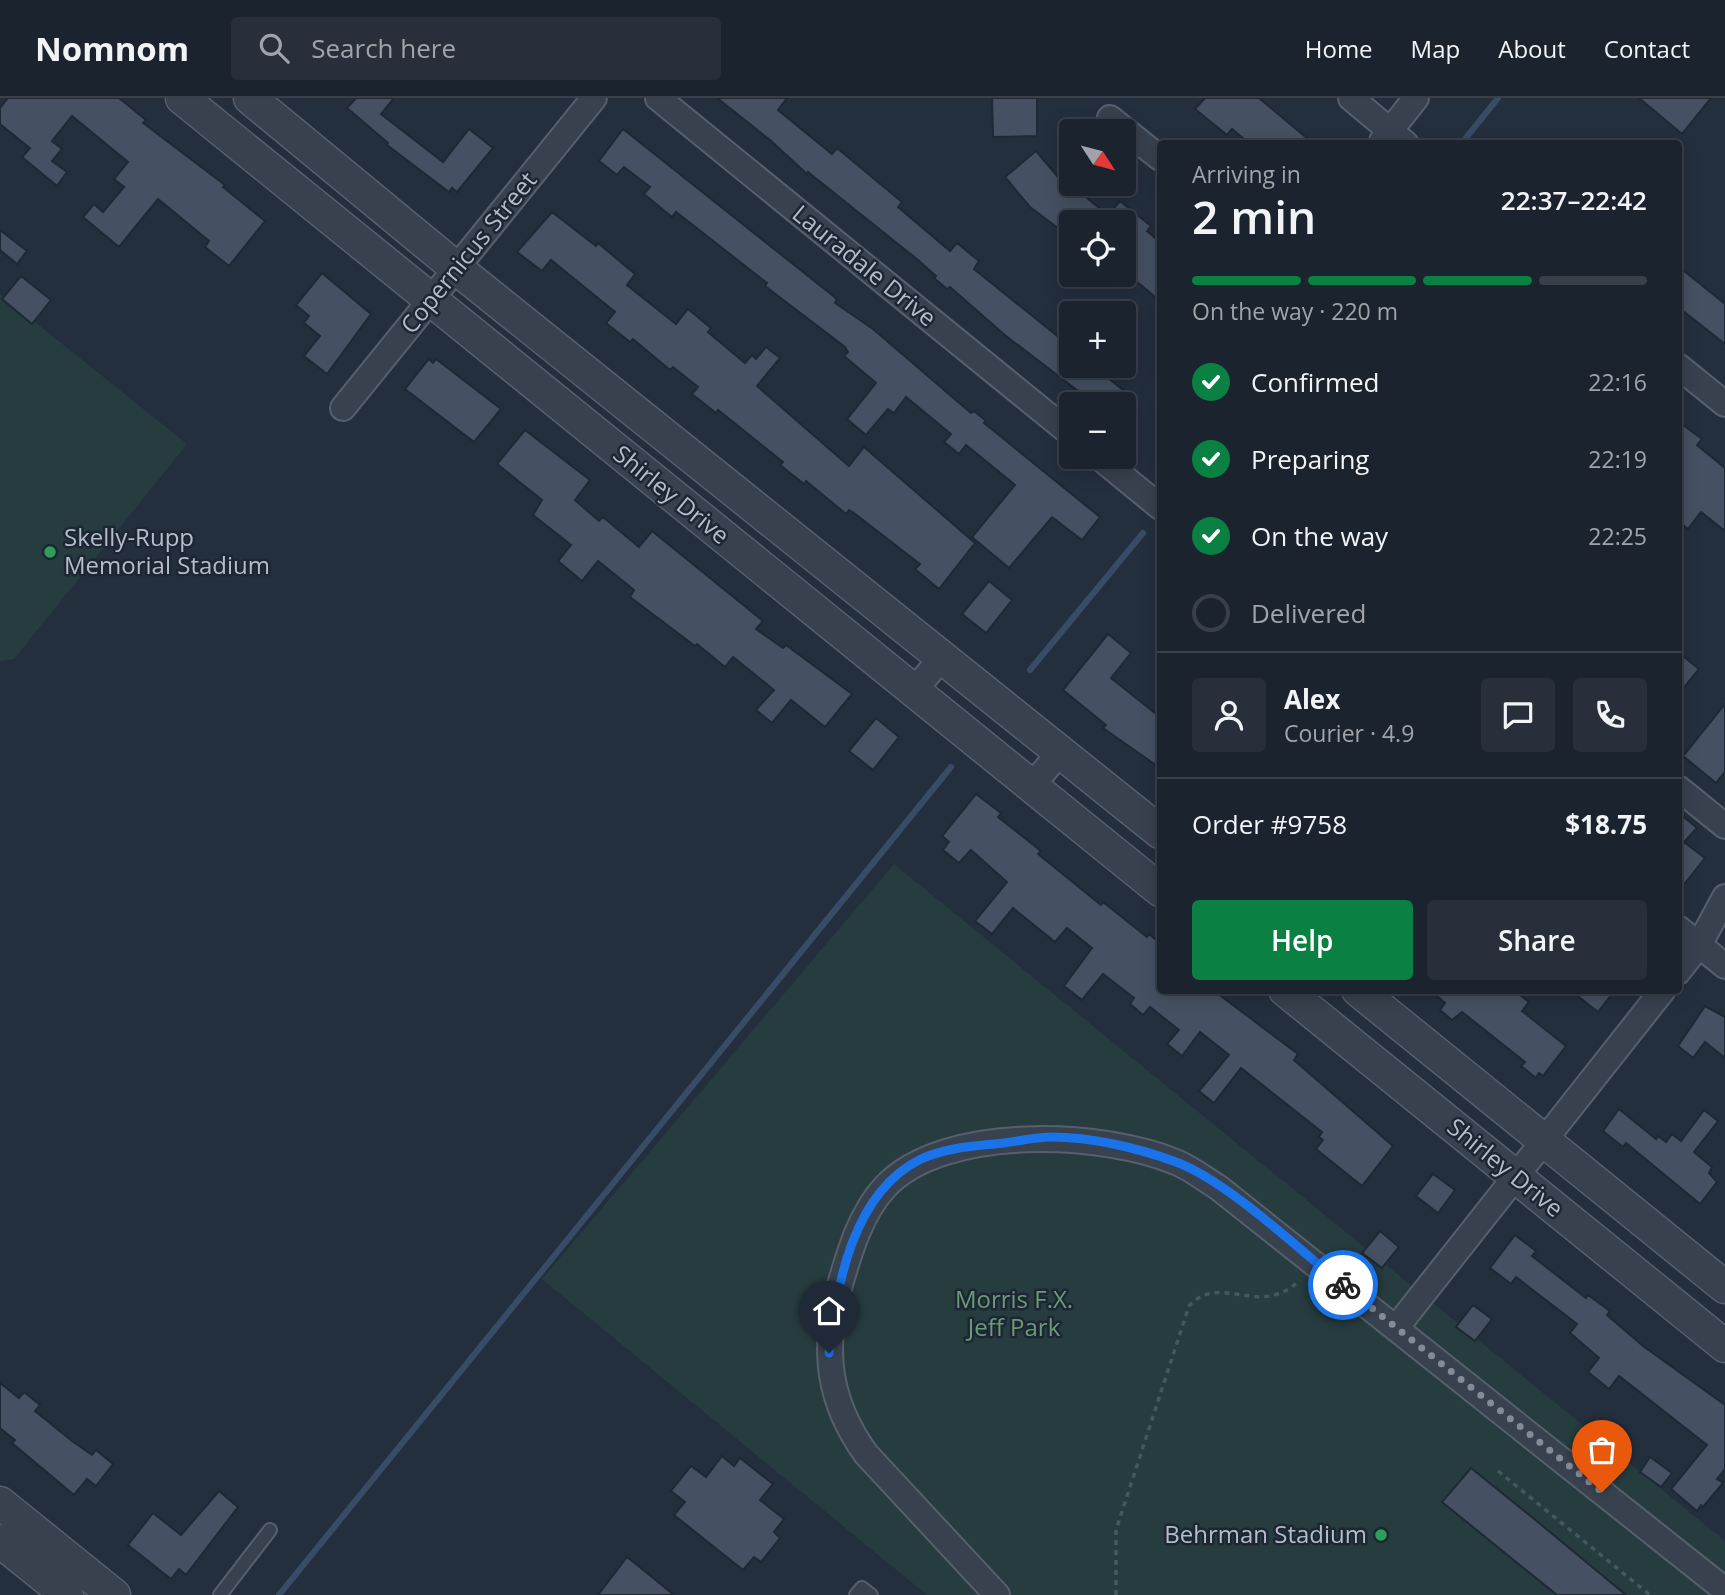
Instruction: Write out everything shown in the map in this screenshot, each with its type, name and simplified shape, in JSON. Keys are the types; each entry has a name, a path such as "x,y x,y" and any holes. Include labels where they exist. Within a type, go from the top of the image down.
{"street":[{"name":"Shirley Drive","path":"182,98 1157,888"},
{"name":"Shirley Drive","path":"250,98 456,268 1157,830"},
{"name":"Copernicus Street","path":"343,408 594,98"},
{"name":"Lauradale Drive","path":"658,98 1059,424"},
{"path":"1351,98 1392,139 1416,98"},
{"path":"1110,118 1157,156"},
{"path":"1682,369 1725,404"},
{"path":"1114,469 1157,505"},
{"path":"914,691 942,657"},
{"path":"1032,786 1060,752"},
{"path":"1682,791 1725,826"},
{"path":"1682,967 1699,945 1725,897"},
{"path":"1682,931 1725,966"},
{"name":"Shirley Drive","path":"1290,994 1725,1346"},
{"name":"Shirley Drive","path":"1362,994 1725,1287"},
{"path":"1396,1328 1660,994"},
{"path":"997,1595 866,1454 850,1431 835,1397 829,1353 834,1308 848,1257 868,1211 885,1187 919,1160 948,1149 1052,1137 1114,1145 1178,1163 1242,1204 1725,1590"},
{"path":"0,1503 114,1595"},
{"path":"0,1541 67,1595"}],"lane":[{"path":"220,1595 270,1530"},
{"path":"856,1595 862,1588 871,1595"}],"path":[{"path":"1116,1595 1116,1530 1189,1306 1205,1293 1217,1292 1256,1298 1288,1291 1314,1261"},
{"path":"1498,1471 1650,1595"}],"green space":[{"name":"Skelly-Rupp Memorial Stadium","path":"0,294 187,444 14,659 0,661"},
{"name":"Morris F.X. Jeff Park","path":"894,864 1725,1541 1725,1595 927,1595 542,1279"}],"building":[{"path":"8,98 119,98 146,120 143,123 225,185 223,187 265,221 229,266 205,247 209,241 158,199 119,247 83,217 94,204 103,212 124,187 114,179 128,162 72,116 52,141 62,149 52,161 67,172 57,186 22,157 30,148 0,124 0,108"},
{"path":"356,98 394,98 381,114 443,162 469,129 493,148 457,192 452,188 449,192 387,145 388,143 347,108"},
{"path":"717,98 787,98 778,110 832,154 837,148 902,202 898,207 950,251 957,243 979,261 974,269 1059,337 1059,376 1006,336 950,287 947,289 918,260 808,172 807,174 770,140"},
{"path":"992,98 1037,98 1037,136 993,137"},
{"path":"1205,98 1259,98 1309,140 1245,140 1232,129 1227,135 1195,109"},
{"path":"1639,98 1711,98 1682,134"},
{"path":"623,129 837,299 835,303 873,329 971,413 974,411 986,421 984,423 1100,517 1082,540 1052,517 1009,568 972,537 1015,485 966,445 959,454 944,442 951,434 906,397 894,413 888,409 866,435 847,419 876,383 844,356 848,352 845,347 765,286 767,283 676,212 672,217 644,194 650,187 624,167 617,175 599,161"},
{"path":"1036,151 1059,178 1059,196 1085,196 1102,210 1059,210 1059,229 1030,207 1005,177"},
{"path":"1120,201 1131,210 1112,210"},
{"path":"552,212 596,246 598,243 635,274 627,285 676,324 688,309 711,328 708,332 745,363 752,355 756,359 766,347 780,358 757,386 849,466 864,447 975,543 939,589 915,569 920,564 854,513 849,510 846,514 806,481 804,484 780,465 783,462 718,410 716,413 692,394 698,387 673,367 670,370 633,339 630,342 606,323 615,312 551,260 542,271 517,252"},
{"path":"1136,214 1151,226 1147,231 1157,239 1157,298 1136,281"},
{"path":"0,230 27,251 17,264 0,250"},
{"path":"1682,269 1725,304 1725,344 1682,310"},
{"path":"322,273 371,314 327,374 304,356 320,336 304,323 309,316 296,305"},
{"path":"21,276 51,300 32,324 2,299"},
{"path":"429,359 433,363 436,359 501,409 474,442 405,389"},
{"path":"1061,378 1108,378 1123,390 1121,392 1079,392"},
{"path":"1682,424 1702,439 1697,445 1725,468 1725,531 1701,512 1688,529 1682,524"},
{"path":"525,430 590,480 575,500 599,521 603,517 639,547 652,531 763,621 756,629 783,648 786,645 852,694 825,727 791,700 772,723 756,710 774,690 733,657 725,667 697,644 695,646 630,597 634,590 598,561 582,581 558,561 571,545 533,515 542,500 497,464"},
{"path":"989,581 1012,600 986,633 962,614"},
{"path":"1108,634 1131,653 1111,678 1157,715 1157,766 1103,728 1106,725 1063,690"},
{"path":"1682,655 1699,669 1682,690"},
{"path":"1725,704 1725,772 1716,783 1683,756"},
{"path":"876,718 899,737 873,770 849,751"},
{"path":"976,794 1001,813 998,817 1041,851 1038,854 1101,905 1103,902 1147,937 1149,934 1157,941 1157,994 1218,994 1298,1054 1294,1060 1393,1146 1362,1186 1316,1149 1323,1140 1319,1137 1322,1132 1241,1068 1214,1103 1199,1091 1229,1055 1200,1032 1182,1056 1167,1044 1179,1030 1150,1007 1143,1015 1130,1004 1134,998 1103,974 1082,1000 1064,986 1092,948 1067,928 1055,942 1013,908 992,934 975,921 1007,882 971,850 959,863 943,850 949,842 942,836"},
{"path":"1682,815 1697,828 1684,842 1705,858 1682,887"},
{"path":"1435,994 1519,994 1529,1002 1522,1011 1566,1046 1543,1076 1539,1073 1536,1078 1521,1066 1525,1062 1462,1012 1452,1020 1440,1010 1445,1003"},
{"path":"1575,994 1612,994 1598,1012"},
{"path":"1705,1006 1725,1017 1725,1058 1705,1042 1693,1058 1678,1046"},
{"path":"1619,1109 1656,1139 1658,1136 1666,1142 1672,1134 1681,1141 1704,1110 1718,1121 1694,1152 1712,1167 1709,1173 1717,1182 1700,1204 1626,1143 1623,1147 1603,1131"},
{"path":"1433,1174 1455,1190 1438,1213 1416,1196"},
{"path":"1380,1231 1399,1247 1382,1268 1362,1253"},
{"path":"1515,1235 1536,1251 1532,1256 1586,1298 1588,1295 1610,1311 1607,1315 1643,1346 1725,1405 1725,1469 1717,1479 1723,1483 1703,1507 1701,1505 1697,1511 1671,1489 1707,1445 1619,1376 1609,1389 1588,1372 1599,1358 1570,1333 1577,1324 1516,1277 1511,1284 1490,1268"},
{"path":"1473,1305 1492,1319 1475,1341 1456,1327"},
{"path":"0,1383 19,1398 24,1392 40,1405 35,1411 72,1441 92,1455 96,1450 113,1464 96,1486 87,1479 74,1495 12,1443 15,1440 0,1428"},
{"path":"722,1456 734,1466 740,1458 773,1484 760,1500 784,1519 774,1532 780,1538 761,1562 754,1557 743,1570 674,1515 685,1502 671,1491 691,1466 706,1477"},
{"path":"1650,1457 1672,1473 1661,1487 1640,1472"},
{"path":"1471,1468 1626,1595 1557,1595 1442,1502"},
{"path":"219,1491 238,1507 186,1575 179,1569 171,1579 128,1545 153,1513 181,1535"},
{"path":"627,1557 647,1573 674,1595 598,1595"}],"waterway":[{"path":"1464,140 1498,98"},
{"path":"1030,670 1143,533"},
{"path":"279,1595 951,767"}],"way so far":[{"path":"1343,1285 1602,1492"}],"place":[{"name":"Skelly-Rupp Memorial Stadium","path":"50,552"},
{"name":"Behrman Stadium","path":"1381,1535"}],"route":[{"path":"829,1353 834,1308 848,1257 868,1211 885,1187 919,1160 948,1149 1052,1137 1114,1145 1178,1163 1253,1212 1343,1285"}]}
